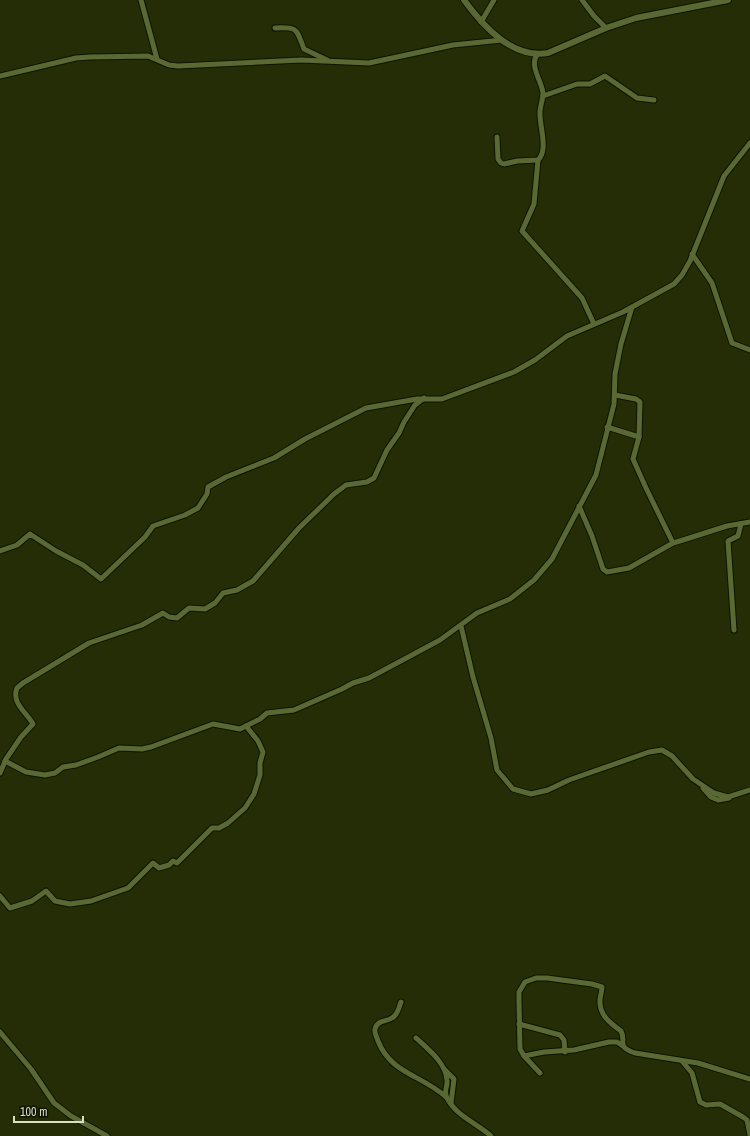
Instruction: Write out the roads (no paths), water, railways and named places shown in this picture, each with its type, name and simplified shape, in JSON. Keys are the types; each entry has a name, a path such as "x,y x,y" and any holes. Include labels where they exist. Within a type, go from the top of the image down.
{"street":[{"path":"141,0 157,59"},
{"path":"464,0 481,22 502,40 537,55 548,53 606,28 636,18 728,0"},
{"path":"481,22 494,0"},
{"path":"582,0 594,16 606,28"},
{"path":"275,28 292,28 297,30 304,49 320,55 328,60"},
{"path":"0,76 76,58 138,55 157,59 169,65 178,66 301,60 369,63 453,45 502,40"},
{"path":"537,55 534,62 543,96 540,113 543,151 538,160 534,204 522,226 522,231 582,298 594,324"},
{"path":"543,96 577,84 590,84 605,76 637,98 654,100"},
{"path":"497,137 498,159 501,163 504,164 517,161 538,160"},
{"path":"0,551 17,544 30,534 56,551 83,565 101,579 145,537 153,526 185,515 198,508 208,494 208,487 220,480 268,462 318,432 366,408 424,398 442,399 454,396 514,372 535,360 567,336 632,307 674,284 686,270 724,176 750,143"},
{"path":"692,254 712,283 732,342 750,350"},
{"path":"5,761 26,772 39,775 51,774 63,767 98,757 119,748 142,749 152,747 213,724 240,729 267,713 294,710 353,683 379,673 461,626 477,613 510,599 534,580 552,559 596,475 606,427 615,395 615,374 621,344 632,307"},
{"path":"615,395 636,399 640,402 639,437 633,459 674,543"},
{"path":"0,773 5,761 21,737 33,724 26,716 16,698 15,693 17,688 89,643 142,625 163,613 169,617 176,618 189,608 206,609 215,603 223,593 237,590 253,581 299,528 334,494 346,485 367,482 374,478 387,450 397,437 404,422 415,405 424,398"},
{"path":"606,427 639,437"},
{"path":"580,506 604,571 629,568 674,543 727,526 750,522"},
{"path":"734,630 728,541 738,536 741,524"},
{"path":"461,626 473,677 491,738 497,770 513,790 523,793 540,792 569,780 649,752 662,750 672,756 711,797 718,800 750,790"},
{"path":"0,896 10,908 32,902 39,896 70,904 91,901 121,891 133,884 150,864 155,864 159,868 169,865 173,861 177,863 212,828 219,828 240,814 254,794 260,775 260,762 263,752 258,741 246,726"},
{"path":"540,1073 524,1056 520,1049 519,992 526,981 536,978 547,978 598,985 603,990 600,999 602,1011 608,1021 623,1034 623,1046"},
{"path":"401,1002 396,1014 392,1018 382,1021 376,1027 375,1032 380,1046 388,1060 436,1088 446,1097 460,1114 492,1136"},
{"path":"519,1024 560,1035 564,1040 565,1052"},
{"path":"0,1032 31,1069 54,1103 71,1116 107,1136"},
{"path":"416,1038 454,1079 451,1104"},
{"path":"524,1056 544,1052 565,1052 614,1042 623,1046 626,1050 635,1053 717,1068 750,1079"},
{"path":"682,1061 692,1073 700,1102 706,1105 720,1104 743,1117 747,1120 750,1135"},
{"path":"444,1069 448,1079 445,1092 446,1097"}]}
